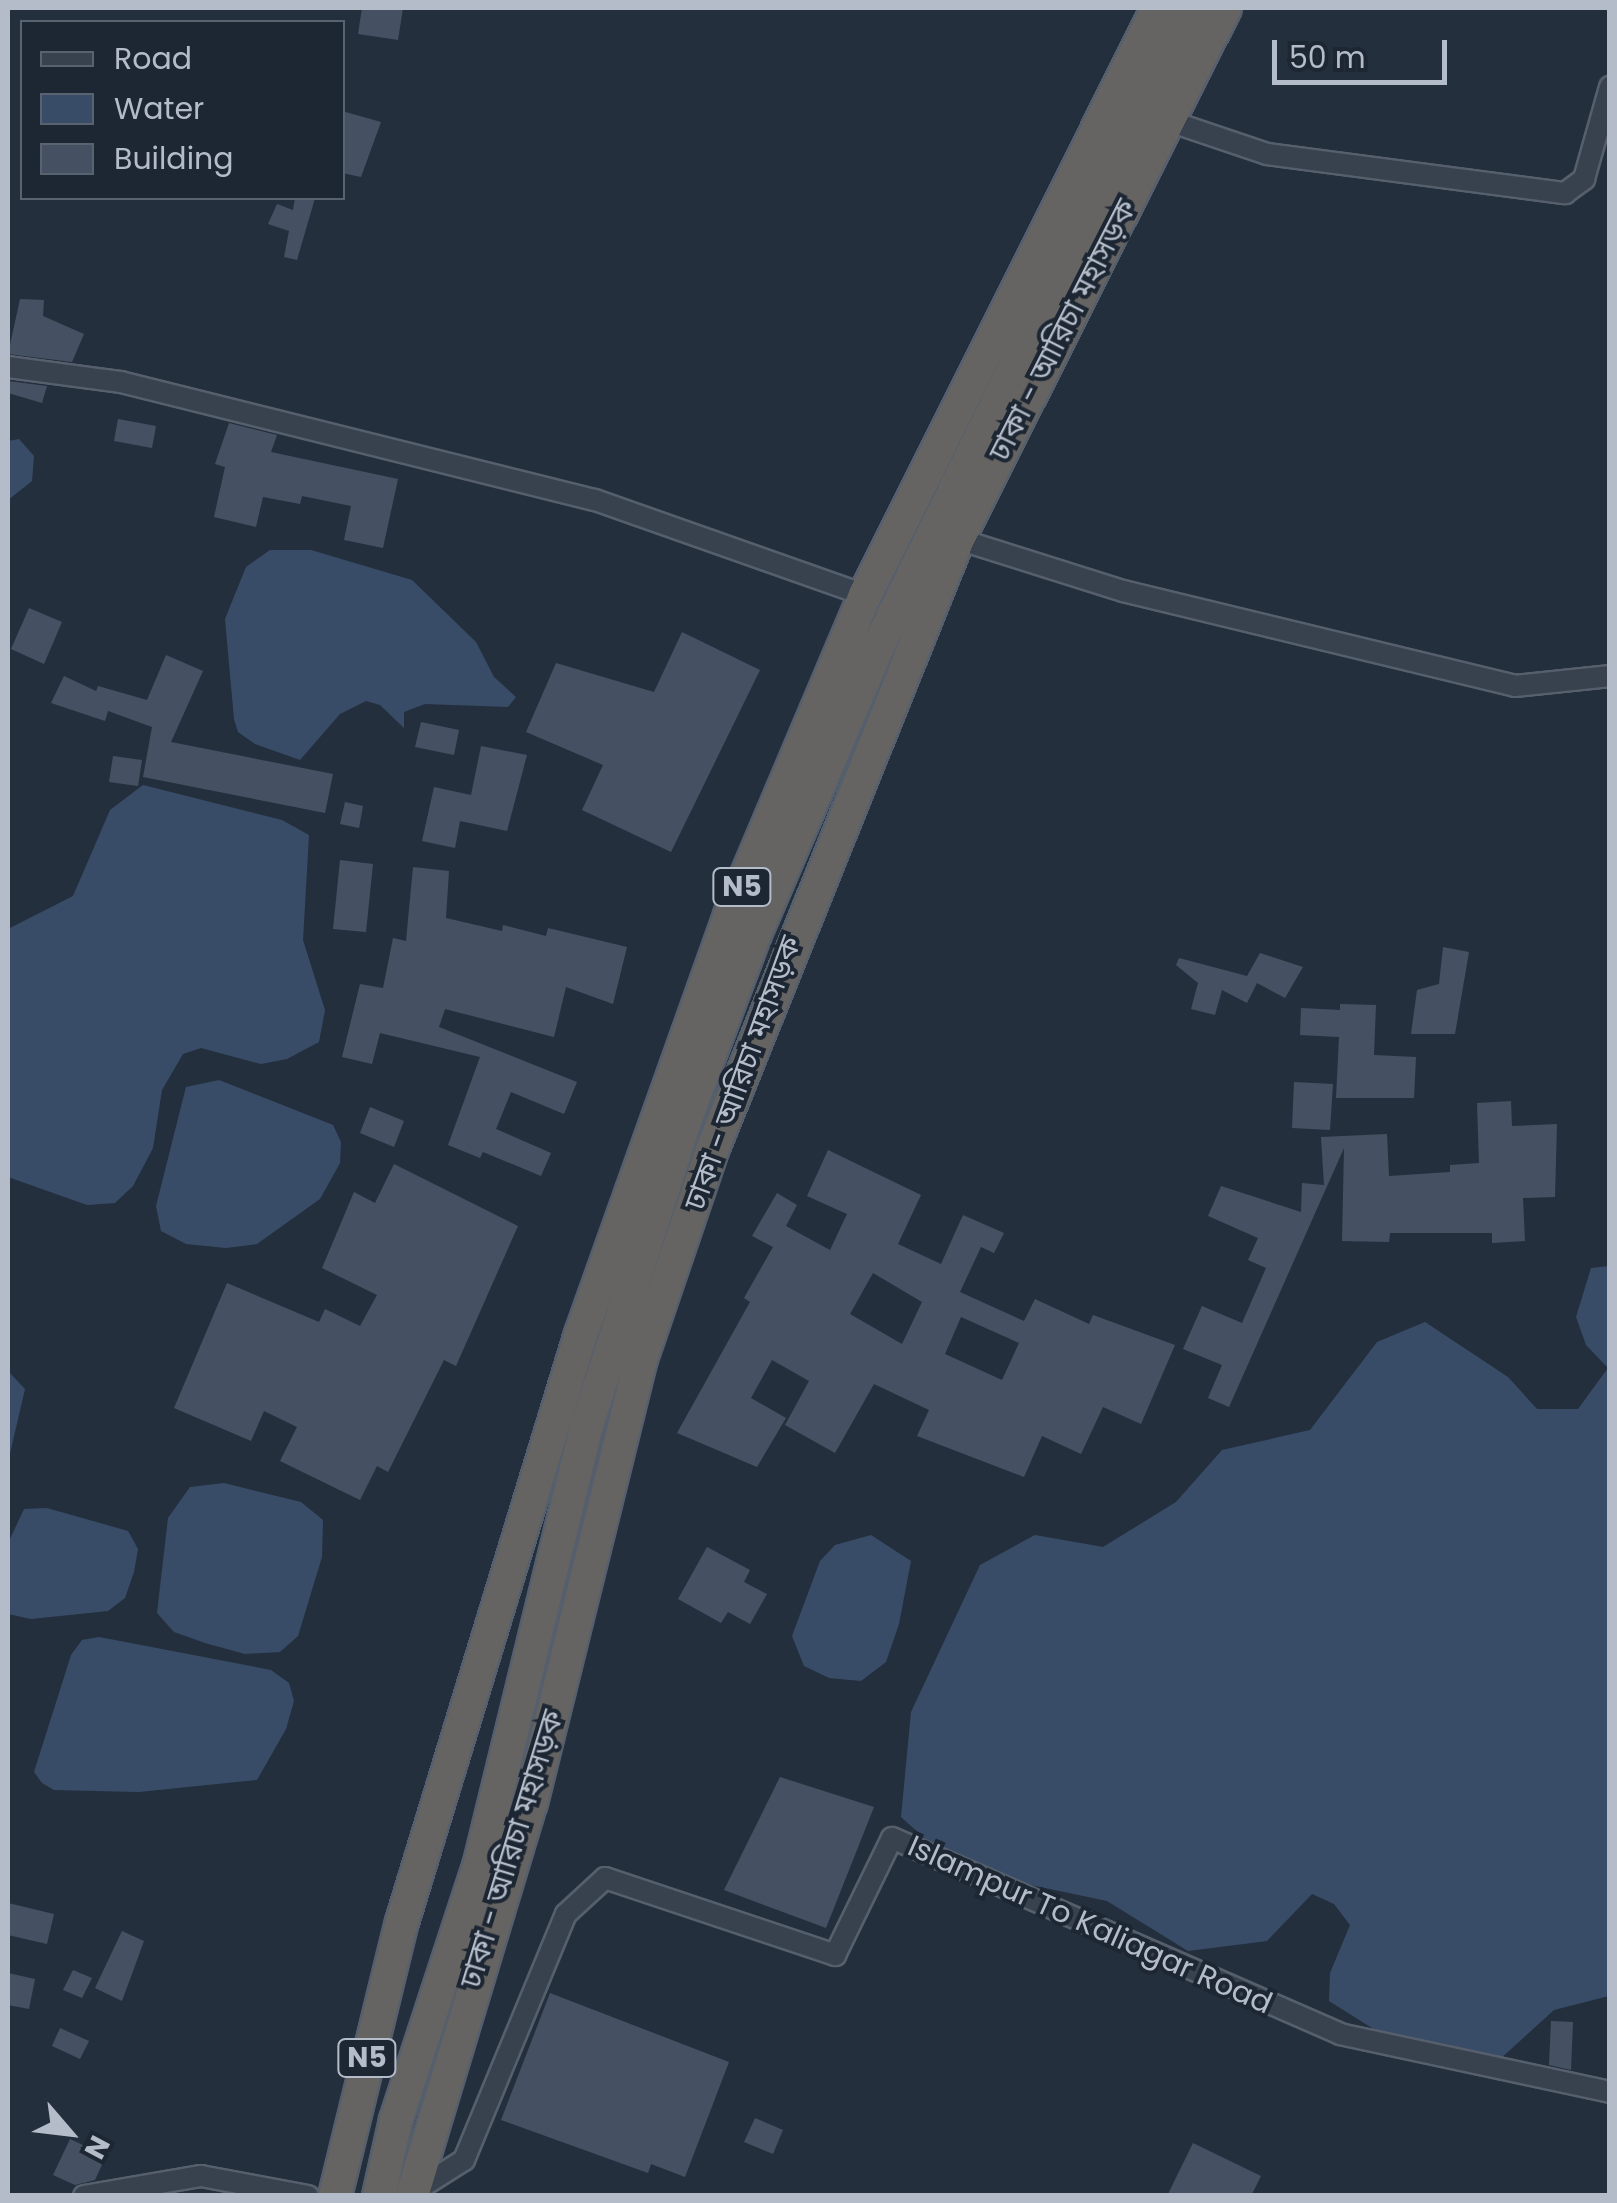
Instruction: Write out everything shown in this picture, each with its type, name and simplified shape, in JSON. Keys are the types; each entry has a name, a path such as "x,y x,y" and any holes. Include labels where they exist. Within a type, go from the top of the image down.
{"highway":[{"name":"N5","path":"336,2196 402,1922 594,1298 730,915 865,595 1158,8"},
{"name":"N5","path":"380,2196 499,1790 586,1425 634,1264 756,934 878,648 1190,8"},
{"name":"ঢাকা - আরিচা মহাসড়ক","path":"413,2194 456,2033 531,1803 646,1344 806,906 958,539 1225,8"}],"street":[{"path":"1169,121 1267,154 1564,193 1584,179 1610,87"},
{"path":"8,367 121,382 595,500 865,595"},
{"path":"958,539 1122,591 1514,686 1610,676"},
{"name":"Islampur To Kaliagar Road","path":"413,2194 464,2160 566,1914 605,1878 834,1955 892,1838 1340,2034 1610,2092"},
{"path":"84,2196 201,2176 308,2196"}],"water":[{"path":"19,439 34,456 32,481 8,500 8,441"},
{"path":"270,550 311,550 412,580 476,642 494,677 516,697 508,707 425,704 404,712 404,728 380,705 366,701 340,714 300,760 255,744 238,732 234,719 225,619 246,567"},
{"path":"143,785 282,820 309,835 303,940 325,1010 319,1042 287,1059 261,1064 201,1048 183,1054 162,1090 153,1148 133,1186 115,1203 87,1205 8,1177 8,929 73,896 110,810"},
{"path":"219,1080 333,1125 341,1142 340,1163 320,1199 257,1244 226,1248 186,1244 161,1231 156,1206 186,1087"},
{"path":"1609,1266 1609,1996 1554,2010 1500,2059 1380,2033 1329,2001 1330,1973 1350,1925 1334,1904 1312,1894 1267,1941 1188,1951 1107,1901 1026,1884 930,1843 901,1817 911,1712 980,1565 1035,1535 1103,1547 1176,1502 1222,1450 1310,1430 1377,1342 1425,1322 1508,1377 1537,1409 1578,1409 1608,1368 1586,1345 1576,1317 1591,1268"},
{"path":"8,1371 25,1389 8,1462"},
{"path":"224,1483 301,1502 323,1520 322,1557 298,1636 280,1652 245,1654 205,1643 174,1632 157,1613 168,1518 190,1487"},
{"path":"47,1508 128,1531 138,1549 134,1572 125,1598 108,1611 31,1619 8,1614 9,1541 24,1509"},
{"path":"871,1535 911,1561 899,1624 886,1662 861,1681 829,1678 804,1666 792,1636 820,1561 835,1545"},
{"path":"99,1637 271,1670 289,1683 294,1701 286,1729 257,1780 139,1792 54,1790 42,1783 34,1772 71,1655 82,1640"}],"building":[{"path":"362,8 403,8 398,40 358,34"},
{"path":"345,112 381,122 361,177 345,174"},
{"path":"295,200 314,200 297,260 284,257 289,231 268,224 277,204 293,210"},
{"path":"20,299 44,300 43,316 84,334 72,362 8,354"},
{"path":"8,381 47,386 42,403 8,393"},
{"path":"118,419 156,426 152,448 114,441"},
{"path":"229,423 277,435 271,452 398,479 383,548 344,540 351,506 302,496 300,504 263,497 256,527 214,517 225,467 215,464"},
{"path":"29,608 62,622 44,664 11,649"},
{"path":"682,632 760,670 671,852 582,810 603,765 526,732 556,663 654,692"},
{"path":"166,655 203,671 171,742 333,774 325,813 143,777 152,727 108,711 105,721 51,703 64,676 96,691 98,686 147,700"},
{"path":"421,722 459,730 454,755 415,747"},
{"path":"481,746 527,755 507,831 460,821 455,848 422,841 434,787 471,795"},
{"path":"113,756 142,760 138,786 109,782"},
{"path":"345,802 363,806 359,828 340,824"},
{"path":"340,860 373,864 366,932 333,929"},
{"path":"413,867 449,871 446,918 502,931 503,925 546,936 548,928 627,947 613,1004 566,987 554,1037 445,1009 439,1027 577,1082 564,1114 511,1092 496,1129 551,1153 541,1176 483,1152 480,1158 448,1145 480,1057 380,1033 372,1064 342,1057 360,984 383,988 393,938 406,941"},
{"path":"1443,947 1469,952 1455,1034 1411,1034 1417,990 1439,984"},
{"path":"1260,953 1303,967 1285,998 1257,983 1247,1003 1222,990 1215,1015 1191,1009 1198,983 1176,965 1179,958 1247,976"},
{"path":"1340,1004 1376,1005 1374,1055 1416,1057 1414,1098 1336,1098 1339,1037 1300,1035 1301,1008 1340,1010"},
{"path":"1294,1082 1333,1084 1330,1130 1292,1128"},
{"path":"1511,1101 1512,1126 1557,1124 1555,1197 1523,1198 1525,1241 1492,1243 1492,1233 1390,1233 1389,1242 1342,1241 1344,1148 1229,1407 1208,1398 1222,1365 1183,1349 1202,1306 1242,1323 1266,1268 1248,1260 1258,1238 1208,1216 1221,1186 1301,1212 1302,1183 1324,1185 1321,1137 1387,1134 1389,1176 1450,1172 1450,1165 1479,1163 1477,1103"},
{"path":"370,1107 404,1121 394,1147 360,1133"},
{"path":"828,1150 921,1195 898,1244 941,1264 963,1215 1004,1233 994,1253 981,1247 960,1292 1024,1321 1035,1299 1089,1324 1093,1315 1175,1345 1141,1424 1103,1407 1081,1454 1042,1436 1024,1477 917,1436 929,1410 874,1384 835,1453 785,1425 809,1381 772,1360 751,1398 786,1418 757,1467 677,1433 750,1302 744,1298 773,1247 752,1236 777,1193 797,1205 786,1226 830,1250 847,1214 807,1196","holes":["873,1273 922,1302 902,1344 850,1314","961,1317 1019,1343 1002,1380 945,1354"]},
{"path":"394,1164 518,1226 456,1366 444,1360 388,1472 377,1466 360,1500 280,1461 297,1427 264,1411 251,1441 174,1408 227,1283 319,1322 325,1309 360,1326 377,1295 322,1268 354,1192 375,1203"},
{"path":"707,1547 750,1570 744,1582 767,1594 750,1624 728,1612 721,1623 678,1599"},
{"path":"780,1777 874,1807 826,1928 724,1890"},
{"path":"8,1903 54,1914 47,1944 8,1935"},
{"path":"122,1931 144,1941 122,2001 95,1988"},
{"path":"73,1970 92,1978 82,1998 63,1990"},
{"path":"8,1973 35,1979 29,2009 8,2005"},
{"path":"550,1993 729,2062 685,2177 651,2164 648,2173 501,2120"},
{"path":"1551,2021 1573,2022 1571,2070 1549,2065"},
{"path":"60,2028 89,2041 80,2059 52,2046"},
{"path":"755,2118 783,2130 773,2154 744,2142"},
{"path":"70,2139 106,2156 95,2180 75,2185 53,2175"},
{"path":"1193,2143 1261,2176 1251,2196 1167,2196"}]}
